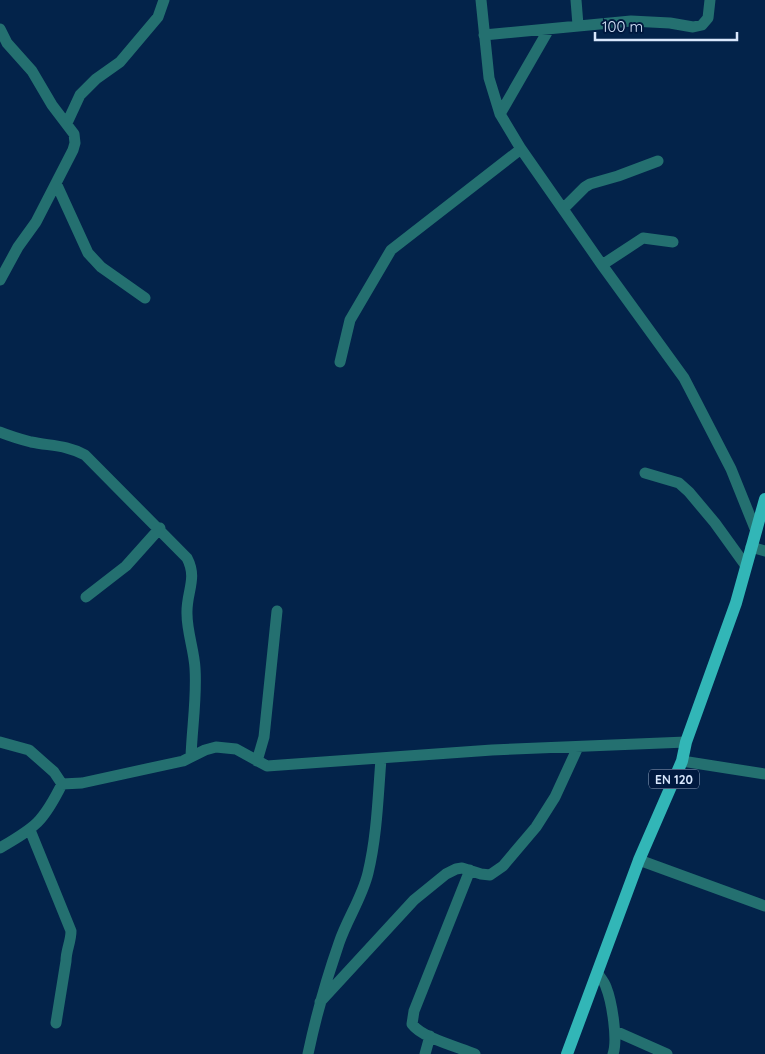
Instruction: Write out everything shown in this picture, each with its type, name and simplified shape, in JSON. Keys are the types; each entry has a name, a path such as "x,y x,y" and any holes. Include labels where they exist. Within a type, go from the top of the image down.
{"main road":[{"name":"EN 120","path":"567,1054 640,860 682,761 686,742 736,603 765,499"}],"street":[{"path":"67,123 80,95 96,79 120,62 158,17 164,0"},
{"path":"481,0 489,78 500,114 521,149 684,378 732,469 756,531"},
{"path":"576,0 578,25"},
{"path":"484,34 632,20 693,27 702,24 708,18 710,0"},
{"path":"0,29 7,43 32,71 52,105 67,123 74,134 75,142 73,150 36,222 18,247 0,280"},
{"path":"500,114 549,29"},
{"path":"340,362 350,320 391,250 521,149"},
{"path":"563,209 590,184 658,161"},
{"path":"56,183 88,253 100,267 145,298"},
{"path":"602,265 643,238 673,242"},
{"path":"0,432 29,442 73,448 85,455 160,528 191,564 193,576 187,614 195,666 196,689 191,757"},
{"path":"645,473 679,483 684,487 716,524 746,566"},
{"path":"86,597 126,566 160,528"},
{"path":"751,547 765,551"},
{"path":"257,760 264,737 277,611"},
{"path":"0,742 29,750 54,772 62,784"},
{"path":"62,784 82,783 183,761 205,750 228,747 236,749 267,766 492,750 645,742 686,742"},
{"path":"320,1002 414,900 456,869 462,868 490,875 503,866 536,827 555,797 578,747"},
{"path":"308,1054 320,1002 339,941 359,900 368,873 376,819 381,758"},
{"path":"682,761 765,774"},
{"path":"0,848 30,830 41,820 62,784"},
{"path":"30,830 71,931 71,940 66,951 56,1023"},
{"path":"640,860 765,906"},
{"path":"470,870 414,1011 412,1024 415,1029 475,1054"},
{"path":"598,974 606,987 615,1031 613,1054"},
{"path":"615,1031 667,1054"},
{"path":"425,1054 430,1036"}]}
